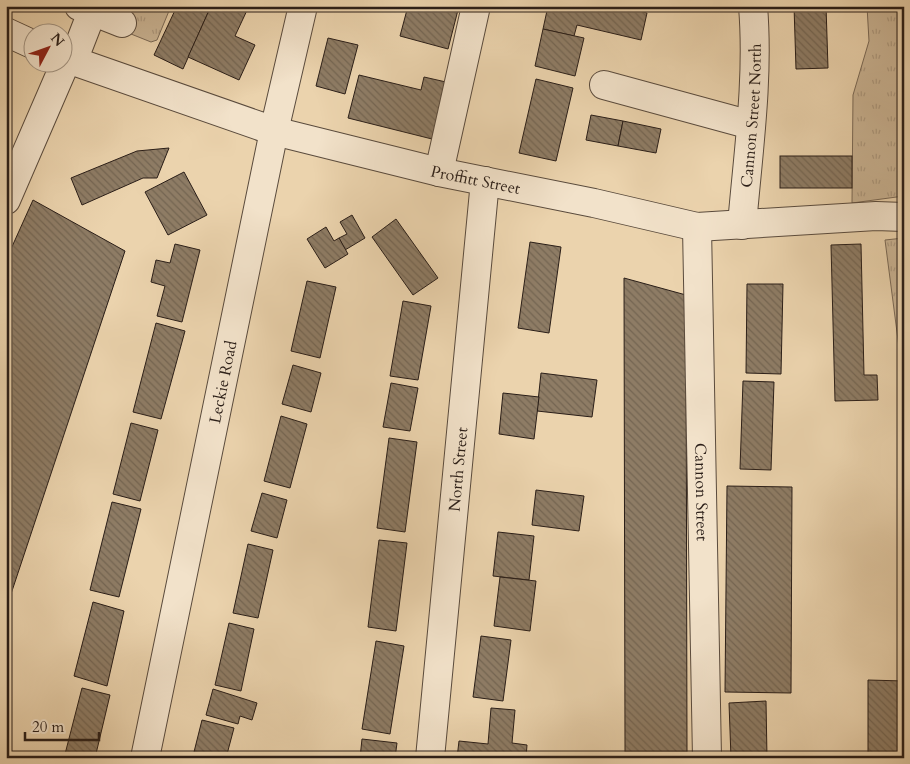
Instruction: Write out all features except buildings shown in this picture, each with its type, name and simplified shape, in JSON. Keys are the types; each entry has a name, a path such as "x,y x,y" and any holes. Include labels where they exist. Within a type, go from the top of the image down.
{"street":[{"name":"Leckie Road","path":"145,758 274,131 303,6"},
{"path":"439,172 476,6"},
{"name":"Cannon Street North","path":"742,225 751,124 755,28 753,6"},
{"path":"72,46 86,9 122,23"},
{"path":"6,32 22,39"},
{"name":"Proffitt Street","path":"72,61 274,131 439,172 594,203 697,227 876,216 904,217"},
{"path":"6,200 61,72"},
{"path":"604,85 751,124"},
{"name":"North Street","path":"430,758 485,182"},
{"name":"Cannon Street","path":"697,227 707,758"}],"green space":[{"path":"106,6 171,6 157,40 151,42 131,34 129,18"},
{"path":"867,6 904,6 904,196 852,203 853,95 869,41"},
{"path":"904,238 904,386 885,240"}]}
